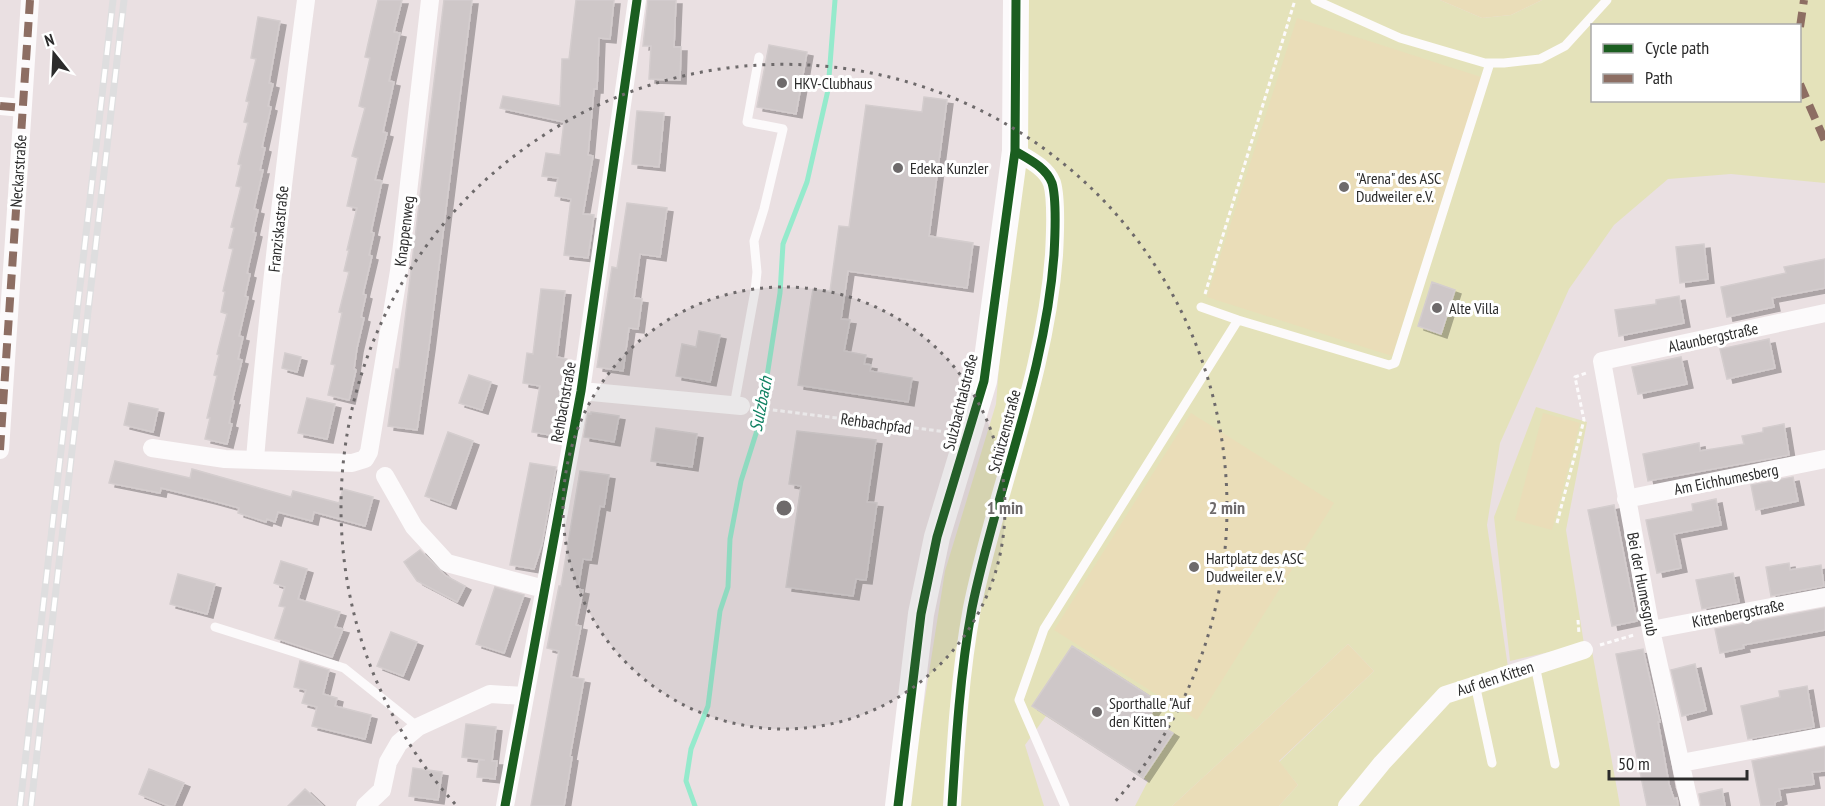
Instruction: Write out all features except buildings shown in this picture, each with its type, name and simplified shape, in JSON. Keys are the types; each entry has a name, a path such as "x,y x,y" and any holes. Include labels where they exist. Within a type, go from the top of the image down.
{"main road":[{"name":"Sulzbachtalstraße","path":"898,806 921,614 937,537 984,381 1015,151 1016,0"}],"street":[{"name":"Neckarstraße","path":"0,450 30,0"},
{"name":"Franziskastraße","path":"255,459 284,172 306,0"},
{"name":"Knappenweg","path":"255,459 352,464 365,459 369,452 399,271 429,0"},
{"name":"Rehbachstraße","path":"505,806 581,391 636,0"},
{"path":"0,106 22,108"},
{"name":"Schützenstraße","path":"952,806 962,670 973,606 1035,374 1051,294 1056,226 1052,183 1044,171 1015,151"},
{"name":"Alaunbergstraße","path":"1602,361 1825,313"},
{"name":"Bei der Humesgrub","path":"1602,361 1651,630 1690,806"},
{"path":"581,391 737,406"},
{"path":"152,448 225,459 255,459"},
{"name":"Am Eichhumesberg","path":"1626,499 1825,459"},
{"path":"385,476 414,527 447,563 544,589"},
{"name":"Kittenbergstraße","path":"1651,630 1825,597"},
{"name":"Auf den Kitten","path":"1347,806 1382,763 1445,695 1584,650"},
{"path":"365,806 382,790 388,762 399,743 418,727 490,694 524,696"},
{"path":"1681,764 1825,736"}],"lane":[{"path":"1315,0 1400,38 1490,63 1540,59 1565,46 1607,0"},
{"path":"737,406 757,272 754,241 783,129 747,122 759,57"},
{"path":"1201,307 1389,365 1395,363 1490,63"},
{"path":"1065,806 1019,700 1044,629 1238,320"},
{"path":"215,627 344,668 418,727"},
{"path":"1535,665 1555,764"},
{"path":"1475,684 1492,763"}],"path":[{"path":"1201,307 1295,0"},
{"path":"1557,524 1584,420 1575,377 1586,372"},
{"path":"1584,650 1651,630"}],"shaded area":[{"path":"1026,0 1440,0 1482,18 1511,15 1542,0 1825,0 1825,183 1731,174 1668,179 1614,225 1569,289 1500,443 1487,525 1509,674 1592,651 1620,806 1279,806 1298,785 1279,762 1374,671 1348,644 1172,806 1135,806 1148,781 1046,716 1025,745 1044,806 908,806 945,571 996,404 1023,66"},
{"path":"1440,0 1542,0 1511,15 1482,18"},
{"name":"\"Arena\" des ASC Dudweiler e.V.","path":"1297,18 1481,77 1392,356 1207,297"},
{"path":"1536,407 1587,422 1566,530 1584,644 1510,661 1494,517"},
{"name":"Hartplatz des ASC Dudweiler e.V.","path":"1191,413 1334,503 1197,720 1054,630"},
{"path":"1543,413 1580,423 1552,530 1515,520"},
{"path":"1348,644 1374,671 1279,761 1298,785 1279,806 1172,806"}],"waterway":[{"name":"Sulzbach","path":"695,806 686,781 691,749 708,706 720,611 728,587 730,539 741,481 760,421 780,293 783,244 807,182 828,90 835,0"}],"railway":[{"path":"20,806 113,0"},
{"path":"31,806 124,0"}],"marked path":[{"path":"0,450 30,0"},
{"path":"1800,24 1804,0"},
{"path":"1801,86 1825,141"},
{"path":"0,106 22,108"}],"cycle path":[{"path":"505,806 581,391 637,0"},
{"path":"898,806 921,614 937,537 984,381 1015,151 1016,0"},
{"path":"952,806 961,682 972,608 1041,345 1054,255 1055,209 1052,183 1046,172 1015,151"}],"place":[{"name":"HKV-Clubhaus","path":"782,83"},
{"name":"Edeka Kunzler","path":"898,168"},
{"name":"\"Arena\" des ASC Dudweiler e.V.","path":"1344,187"},
{"name":"Alte Villa","path":"1437,308"},
{"name":"Hartplatz des ASC Dudweiler e.V.","path":"1194,567"},
{"name":"Sporthalle \"Auf den Kitten\"","path":"1097,712"}]}
